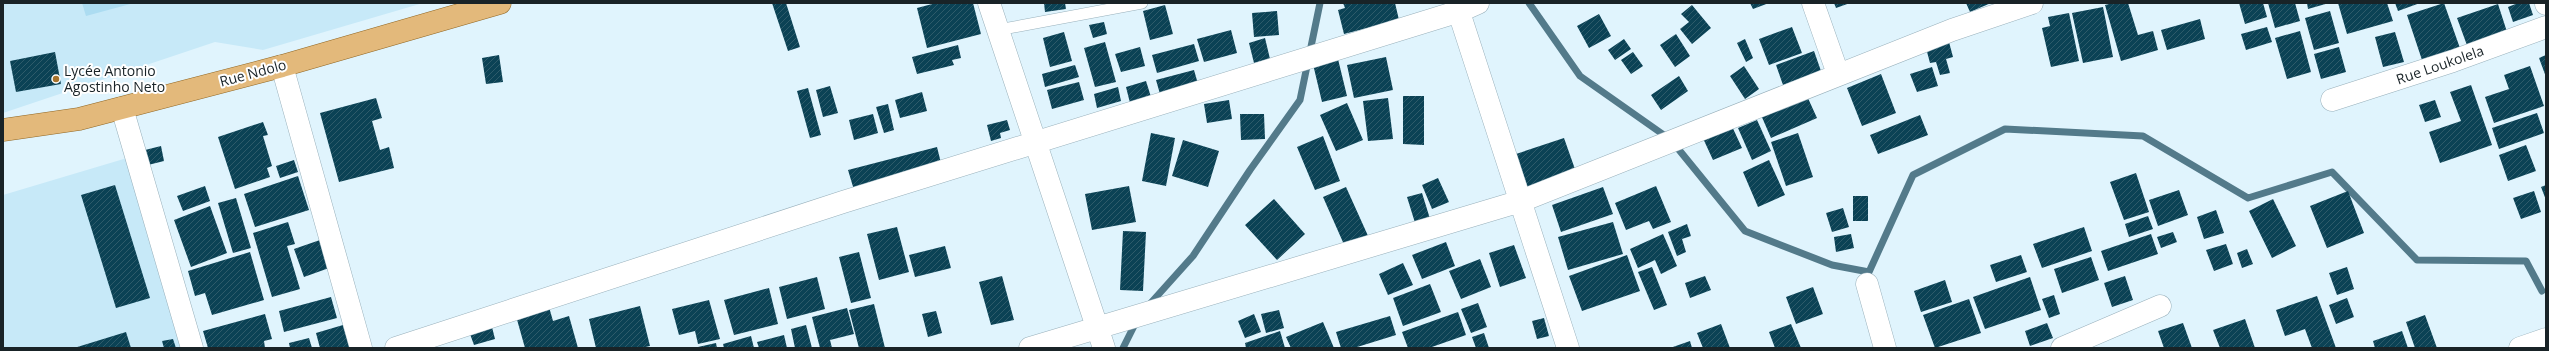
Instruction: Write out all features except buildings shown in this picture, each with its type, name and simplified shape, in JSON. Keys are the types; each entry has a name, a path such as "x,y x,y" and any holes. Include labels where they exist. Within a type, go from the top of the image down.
{"main road":[{"name":"Rue Ndolo","path":"3,130 40,126 79,119 282,66 500,3"},
{"path":"3,142 40,126"}],"street":[{"path":"989,3 1104,348"},
{"path":"1813,3 1838,74"},
{"path":"1030,348 1520,201 1838,74 1952,30 2032,3"},
{"path":"396,348 843,202 1465,6 1520,201 1568,348"},
{"name":"Rue Loukolela","path":"2332,100 2453,61 2546,27"},
{"path":"282,66 362,348"},
{"path":"122,108 192,348"},
{"path":"1866,284 1885,348"},
{"path":"2062,348 2160,306"},
{"path":"2520,348 2546,339"}],"lane":[{"path":"998,30 1142,3"}],"shaded area":[{"name":"Lycée Antonio Agostinho Neto","path":"3,3 423,3 263,50 215,42 3,113"},
{"path":"82,3 134,3 86,16"},
{"path":"127,158 184,348 3,348 3,195"}],"waterway":[{"path":"1149,305 1193,256 1250,170 1300,100 1320,3"},
{"path":"1529,3 1580,76 1671,140 1745,231 1832,265 1869,272 1913,175 2005,129 2143,136 2248,198 2332,172 2417,260 2526,261 2542,291"},
{"path":"1123,348 1136,322"}],"place":[{"name":"Lycée Antonio Agostinho Neto","path":"56,79"}]}
